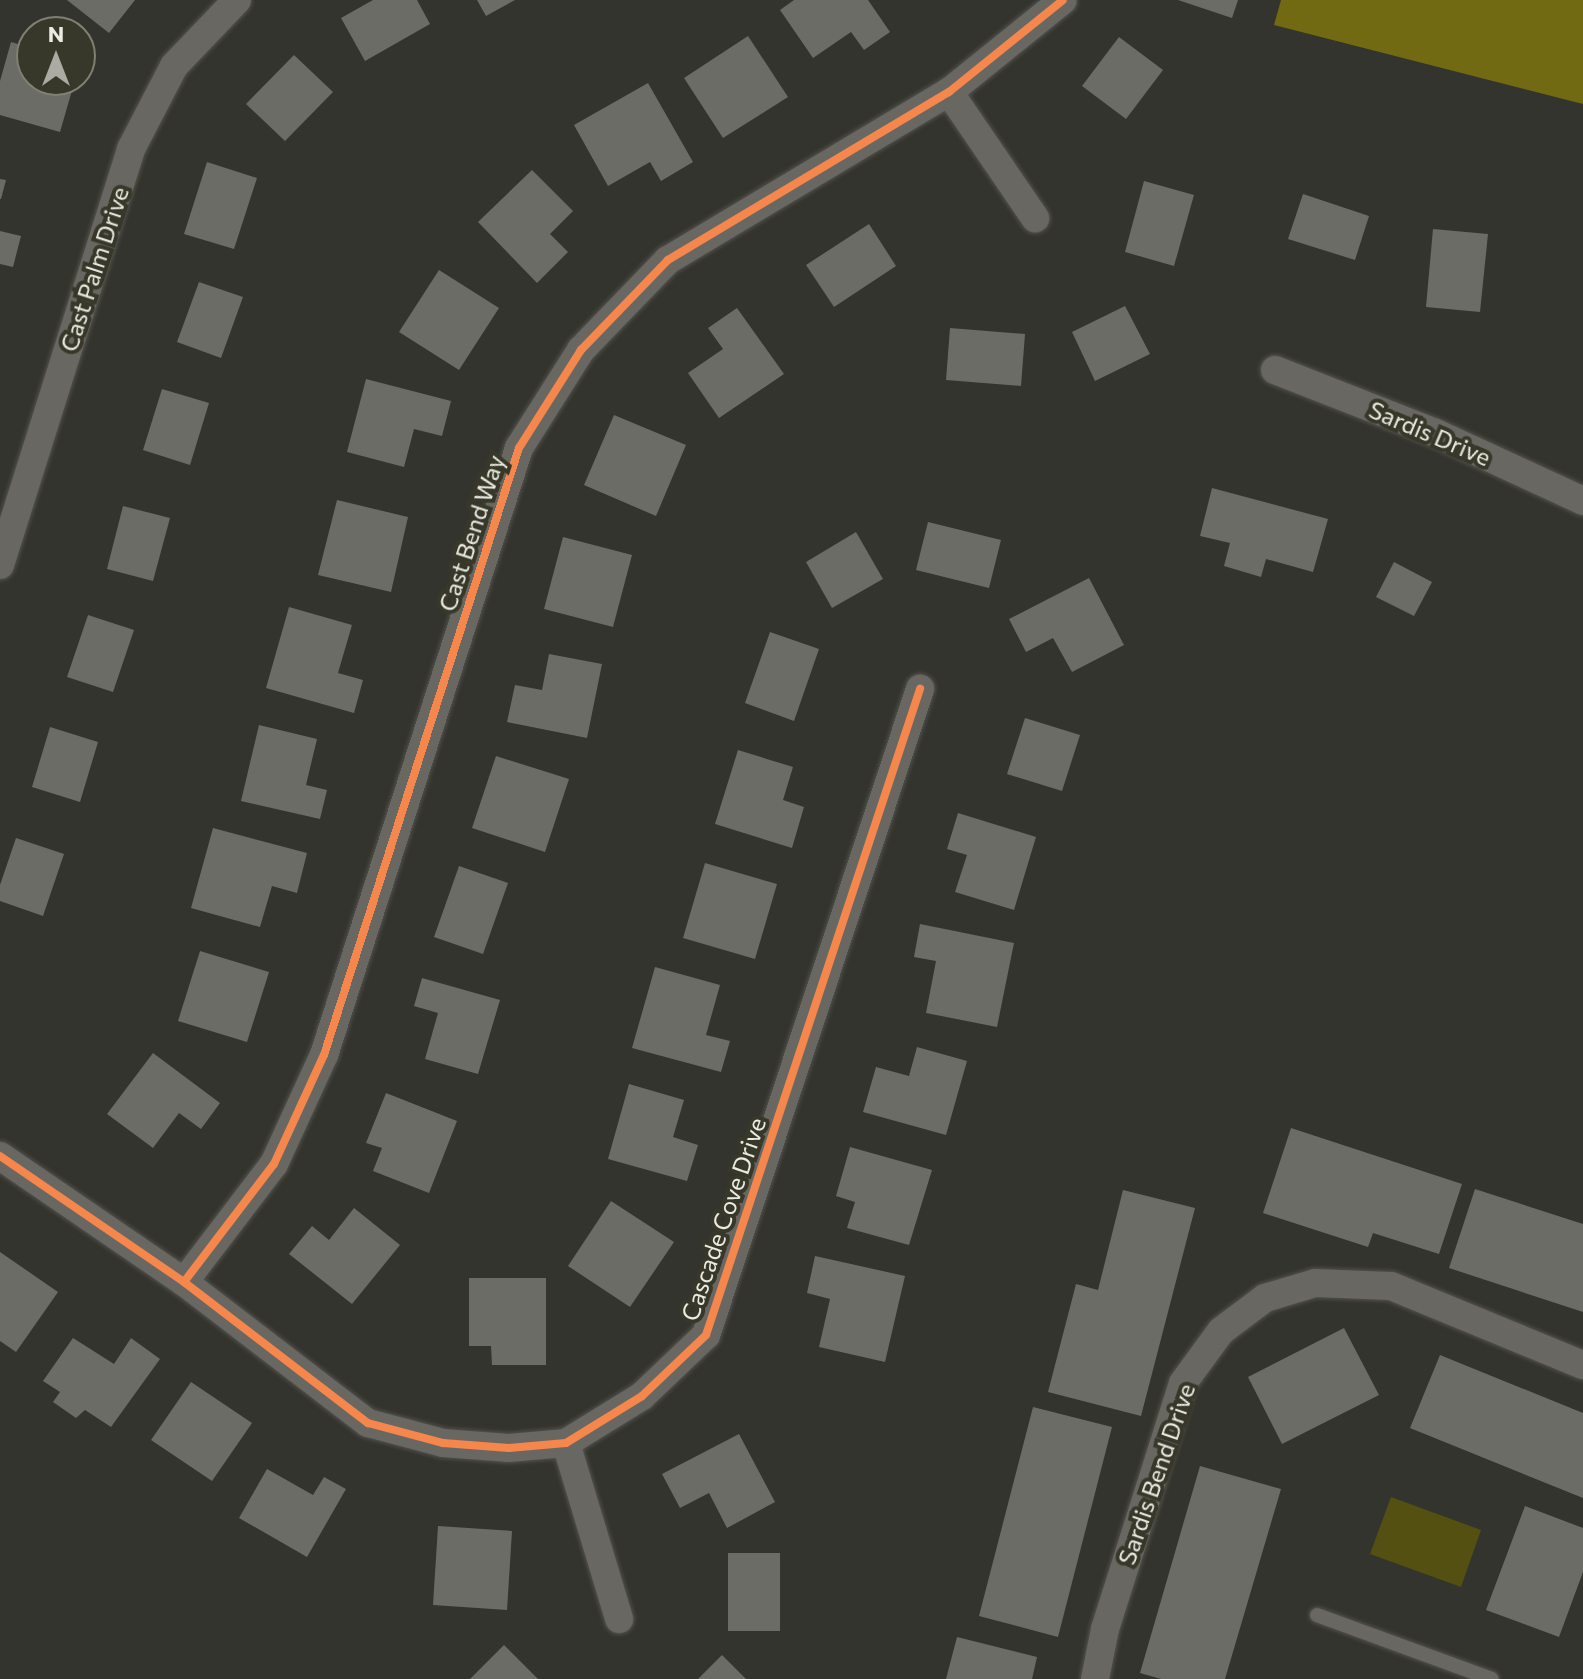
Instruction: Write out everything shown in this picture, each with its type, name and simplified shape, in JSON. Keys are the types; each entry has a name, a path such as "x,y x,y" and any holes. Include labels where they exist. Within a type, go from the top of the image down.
{"street":[{"name":"Cast Palm Drive","path":"0,565 131,149 174,66 237,0"},
{"name":"Cast Bend Way","path":"184,1282 274,1164 324,1055 519,448 581,350 668,260 949,92 1063,0"},
{"path":"949,92 1035,218"},
{"name":"Sardis Drive","path":"1275,370 1436,433 1583,501"},
{"name":"Cascade Cove Drive","path":"0,1156 184,1282 368,1423 443,1443 509,1448 566,1443 642,1396 706,1335 920,689"},
{"name":"Sardis Bend Drive","path":"1095,1679 1105,1629 1183,1383 1221,1331 1265,1298 1315,1283 1391,1286 1583,1365"},
{"path":"566,1443 619,1619"}],"lane":[{"path":"1317,1615 1492,1679"}],"shaded area":[{"path":"1281,0 1583,0 1583,104 1274,25"},
{"path":"1391,1497 1481,1530 1461,1587 1370,1554"}],"building":[{"path":"67,0 135,0 109,33 96,23 96,16 87,16"},
{"path":"373,0 417,0 430,24 365,61 341,18"},
{"path":"477,0 515,0 486,16"},
{"path":"794,0 868,0 890,32 864,50 851,32 813,58 780,10"},
{"path":"1178,0 1238,0 1232,18"},
{"path":"748,36 788,97 723,138 684,78"},
{"path":"1119,37 1163,70 1126,119 1082,86"},
{"path":"11,42 16,43 16,96 70,96 60,132 0,115 0,81"},
{"path":"294,55 333,92 285,141 246,104"},
{"path":"648,83 693,162 661,181 650,162 608,186 574,125"},
{"path":"207,162 257,178 234,249 184,234"},
{"path":"532,170 573,211 550,234 568,252 537,283 478,222"},
{"path":"0,179 6,180 1,199 0,199"},
{"path":"1144,181 1194,195 1174,266 1125,252"},
{"path":"1303,194 1369,216 1355,260 1288,239"},
{"path":"869,224 896,266 834,307 806,265"},
{"path":"1433,229 1488,234 1480,312 1426,307"},
{"path":"0,231 21,236 13,267 0,264"},
{"path":"439,270 499,308 459,370 399,332"},
{"path":"199,282 243,297 221,358 177,342"},
{"path":"1125,306 1150,354 1095,381 1072,332"},
{"path":"737,308 784,374 719,418 688,373 723,349 708,328"},
{"path":"950,328 1025,334 1021,386 946,380"},
{"path":"366,379 451,401 442,436 414,429 404,467 347,452"},
{"path":"162,389 209,403 190,465 143,450"},
{"path":"614,415 686,445 656,516 584,485"},
{"path":"1212,488 1328,519 1313,572 1266,559 1261,577 1224,566 1230,543 1200,536"},
{"path":"337,500 408,517 391,592 318,575"},
{"path":"123,506 170,518 153,581 107,569"},
{"path":"928,522 1001,540 989,588 916,570"},
{"path":"856,532 883,579 832,608 806,562"},
{"path":"563,537 632,555 613,627 544,609"},
{"path":"1394,562 1432,582 1414,616 1376,597"},
{"path":"1089,578 1124,645 1072,672 1053,638 1026,652 1009,619"},
{"path":"289,607 352,625 338,673 363,680 354,713 266,688"},
{"path":"88,615 134,630 113,692 67,677"},
{"path":"770,632 819,649 794,721 745,703"},
{"path":"549,654 602,664 587,738 507,722 515,685 542,690"},
{"path":"1025,718 1080,735 1062,791 1007,774"},
{"path":"259,725 317,739 306,785 327,790 320,819 241,801"},
{"path":"50,727 98,742 80,802 32,787"},
{"path":"738,750 793,767 783,800 804,807 792,848 715,824"},
{"path":"496,756 569,779 545,852 472,828"},
{"path":"958,813 1036,837 1014,910 955,892 967,855 947,849"},
{"path":"213,828 307,853 297,893 272,886 260,927 191,908"},
{"path":"16,838 64,854 43,916 0,901 0,885"},
{"path":"705,863 777,884 755,959 683,938"},
{"path":"459,866 508,883 483,954 434,937"},
{"path":"920,924 1014,943 997,1027 926,1013 936,961 914,957"},
{"path":"200,951 269,972 247,1042 178,1021"},
{"path":"655,967 720,985 706,1035 730,1041 721,1072 632,1048"},
{"path":"422,978 500,1000 478,1074 425,1059 438,1013 414,1006"},
{"path":"917,1047 967,1061 946,1135 863,1112 876,1067 909,1076"},
{"path":"153,1053 220,1103 201,1129 179,1113 153,1148 107,1114"},
{"path":"629,1084 684,1100 673,1137 698,1145 687,1181 608,1159"},
{"path":"386,1093 457,1121 429,1193 373,1171 382,1148 366,1143"},
{"path":"1291,1128 1462,1184 1439,1254 1373,1233 1368,1247 1263,1213"},
{"path":"850,1147 932,1170 909,1245 847,1228 855,1202 836,1196"},
{"path":"1475,1189 1583,1224 1583,1312 1449,1268"},
{"path":"1123,1190 1195,1208 1141,1416 1048,1392 1076,1284 1098,1290"},
{"path":"611,1201 674,1242 630,1307 568,1266"},
{"path":"354,1208 400,1245 352,1304 289,1254 312,1226 329,1240"},
{"path":"0,1252 58,1292 16,1352 0,1341"},
{"path":"815,1256 905,1276 885,1362 819,1347 830,1299 807,1293"},
{"path":"469,1278 546,1278 546,1365 492,1365 491,1346 469,1346"},
{"path":"1344,1328 1379,1395 1282,1444 1248,1377"},
{"path":"73,1338 114,1364 131,1338 160,1359 111,1427 85,1410 76,1418 53,1402 60,1392 43,1381"},
{"path":"1440,1355 1583,1413 1583,1498 1410,1428"},
{"path":"191,1382 252,1423 212,1481 151,1440"},
{"path":"1033,1407 1112,1427 1058,1637 979,1616"},
{"path":"739,1434 775,1502 727,1528 709,1493 680,1508 662,1474"},
{"path":"1200,1466 1281,1489 1225,1679 1161,1679 1140,1673"},
{"path":"267,1469 313,1495 324,1477 346,1489 307,1557 239,1518"},
{"path":"1525,1506 1583,1528 1583,1572 1559,1637 1486,1610"},
{"path":"438,1526 512,1531 507,1610 433,1605"},
{"path":"728,1553 780,1553 780,1631 728,1631"},
{"path":"957,1637 1037,1657 1032,1679 946,1679"},
{"path":"504,1645 538,1679 470,1679"},
{"path":"722,1655 746,1679 698,1679"}],"cycle path":[{"path":"184,1282 274,1164 324,1055 519,448 581,350 668,260 949,92 1063,0"},
{"path":"0,1156 184,1282 368,1423 443,1443 509,1448 566,1443 642,1396 706,1335 920,689"}]}
